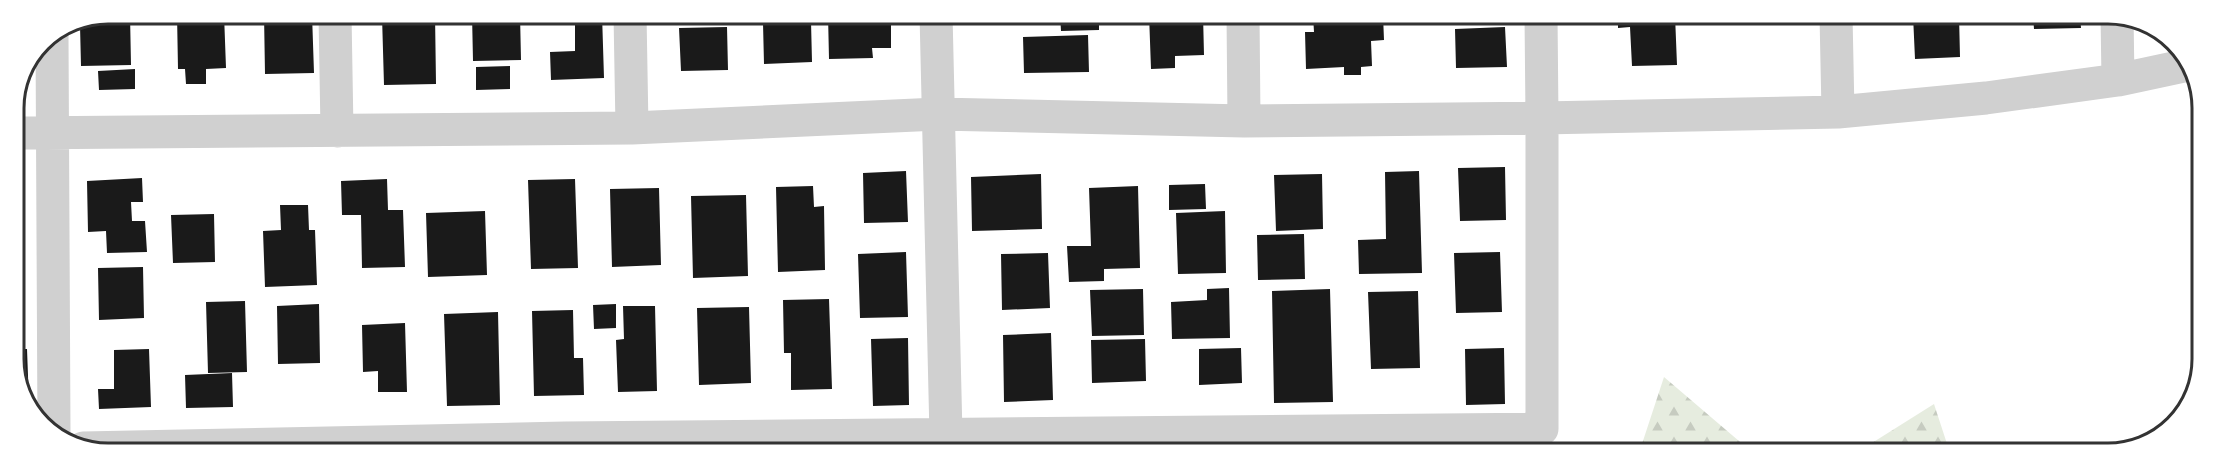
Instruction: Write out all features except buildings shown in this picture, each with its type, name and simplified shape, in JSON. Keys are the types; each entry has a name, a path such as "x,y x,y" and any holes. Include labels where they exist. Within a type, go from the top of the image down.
{"street":[{"path":"335,24 337,131"},
{"path":"630,24 632,128"},
{"path":"936,24 946,435"},
{"path":"1243,24 1244,121"},
{"path":"324,443 565,438 1542,429 1540,24"},
{"path":"1836,24 1839,112"},
{"path":"2117,25 2118,80"},
{"path":"52,46 54,423"},
{"path":"24,133 632,128 938,114 1244,121 1839,112 1986,98 2118,80 2181,66"}],"green space":[{"path":"1664,377 1741,443 1642,443"},
{"path":"1934,404 1947,443 1872,443"}]}
